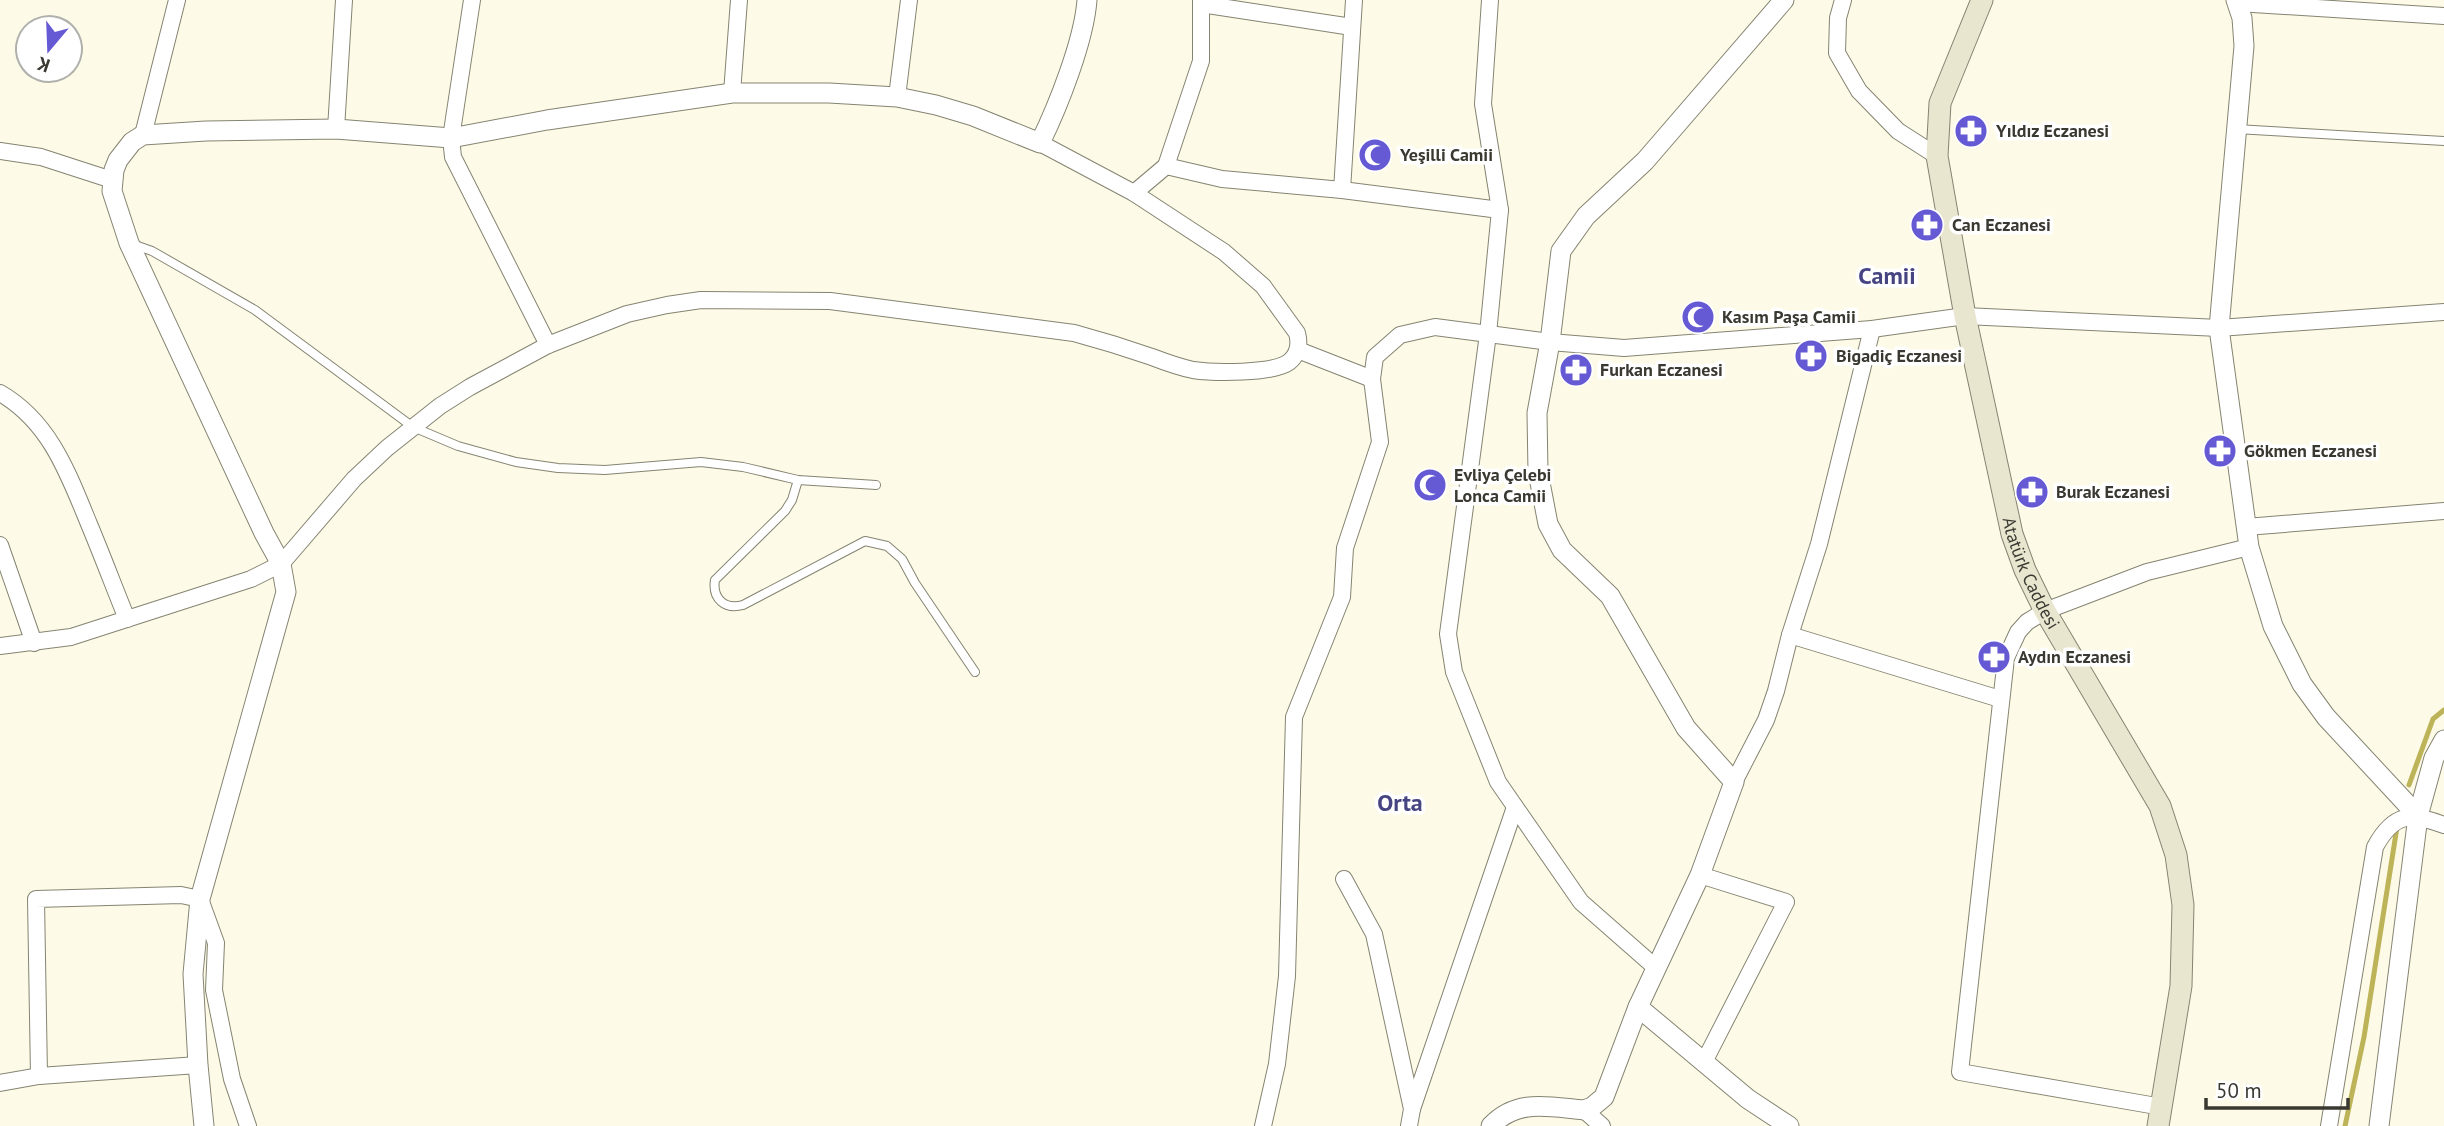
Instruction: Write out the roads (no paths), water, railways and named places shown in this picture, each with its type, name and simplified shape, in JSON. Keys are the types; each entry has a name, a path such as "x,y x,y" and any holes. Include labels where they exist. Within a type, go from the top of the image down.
{"main road":[{"name":"Atatürk Caddesi","path":"1982,0 1940,103 1937,156 1965,316 2012,534 2025,570 2045,611 2160,806 2176,855 2183,905 2181,986 2160,1116"}],"street":[{"path":"177,0 143,135 124,151 118,160 112,191 129,243 281,564 286,592 284,607 200,899 193,974 204,1126"},
{"path":"336,129 344,0"},
{"path":"471,0 451,138 456,167 548,345"},
{"path":"732,93 739,0"},
{"path":"897,97 909,0"},
{"path":"1040,143 1080,36 1087,0"},
{"path":"1342,190 1354,0"},
{"path":"1490,0 1483,104 1500,210 1488,334 1448,634 1454,672 1499,782 1515,807 1581,902 1655,967"},
{"path":"1734,782 1686,728 1610,596 1562,550 1548,524 1538,471 1537,414 1562,251 1586,216 1645,161 1784,0"},
{"path":"1843,0 1838,18 1838,53 1859,91 1898,131 1937,156"},
{"path":"2444,16 2236,1 2242,18 2244,46 2219,328 2247,537 2273,626 2302,684 2326,717 2418,816 2444,825"},
{"path":"1134,192 1166,166 1201,61 1201,2 1352,27"},
{"path":"0,646 71,636 251,579 281,564 354,479 412,427 470,387 548,345 627,314 667,304 714,300 830,301 999,322 1074,333 1173,365 1213,372 1244,372 1280,367 1294,357 1298,349 1297,333 1263,286 1224,252 1134,192 1040,143 973,116 897,97 829,93 732,93 547,120 451,138 336,129 143,135"},
{"path":"0,151 41,157 113,180"},
{"path":"1166,166 1222,179 1342,190 1500,210"},
{"path":"1263,1126 1277,1064 1287,976 1294,717 1342,597 1345,548 1380,442 1372,379 1375,357 1400,335 1435,327 1550,342 1624,348 1872,329 1965,316 2219,328 2444,312"},
{"path":"1491,1126 1505,1113 1517,1107 1584,1110 1604,1097 1655,967 1700,875 1734,782 1766,720 1819,544 1872,329"},
{"path":"1298,349 1372,379"},
{"path":"0,393 32,418 54,446 71,480 127,618"},
{"path":"2160,1116 1960,1072 2000,699 2011,644 2027,622 2045,611 2247,537 2444,511"},
{"path":"0,545 34,643"},
{"path":"1790,635 2000,699"},
{"path":"2379,1126 2418,816 2434,758 2444,740"},
{"path":"1409,1126 1412,1109 1515,807"},
{"path":"2329,1126 2367,908 2372,857 2381,837 2388,829 2407,818 2418,816"},
{"path":"1700,875 1786,902 1704,1062"},
{"path":"1343,879 1374,934 1412,1109"},
{"path":"39,1076 36,899 181,895 200,899"},
{"path":"200,899 216,943 214,990 232,1079 248,1126"},
{"path":"1638,1007 1748,1099 1789,1126"},
{"path":"0,1083 39,1076 198,1065"},
{"path":"1584,1110 1602,1126"}],"lane":[{"path":"2236,129 2444,141"},
{"path":"129,243 152,251 255,310 412,427 477,452 537,466 605,470 701,462 743,467 798,480 876,485"},
{"path":"798,480 792,500 785,511 715,580 715,594 719,600 730,607 743,604 865,541 880,543 896,552 902,559 975,673"}],"waterway":[{"path":"2409,785 2433,719 2444,710"},
{"path":"2345,1126 2364,1037 2397,827"}],"place":[{"name":"Yıldız Eczanesi","path":"1971,131"},
{"name":"Yeşilli Camii","path":"1375,155"},
{"name":"Can Eczanesi","path":"1927,225"},
{"name":"Kasım Paşa Camii","path":"1698,317"},
{"name":"Bigadiç Eczanesi","path":"1811,356"},
{"name":"Furkan Eczanesi","path":"1576,370"},
{"name":"Gökmen Eczanesi","path":"2220,451"},
{"name":"Evliya Çelebi Lonca Camii","path":"1430,485"},
{"name":"Burak Eczanesi","path":"2032,492"},
{"name":"Aydın Eczanesi","path":"1994,657"}],"district":[{"name":"Camii","path":"1887,276"},
{"name":"Orta","path":"1400,803"}]}
